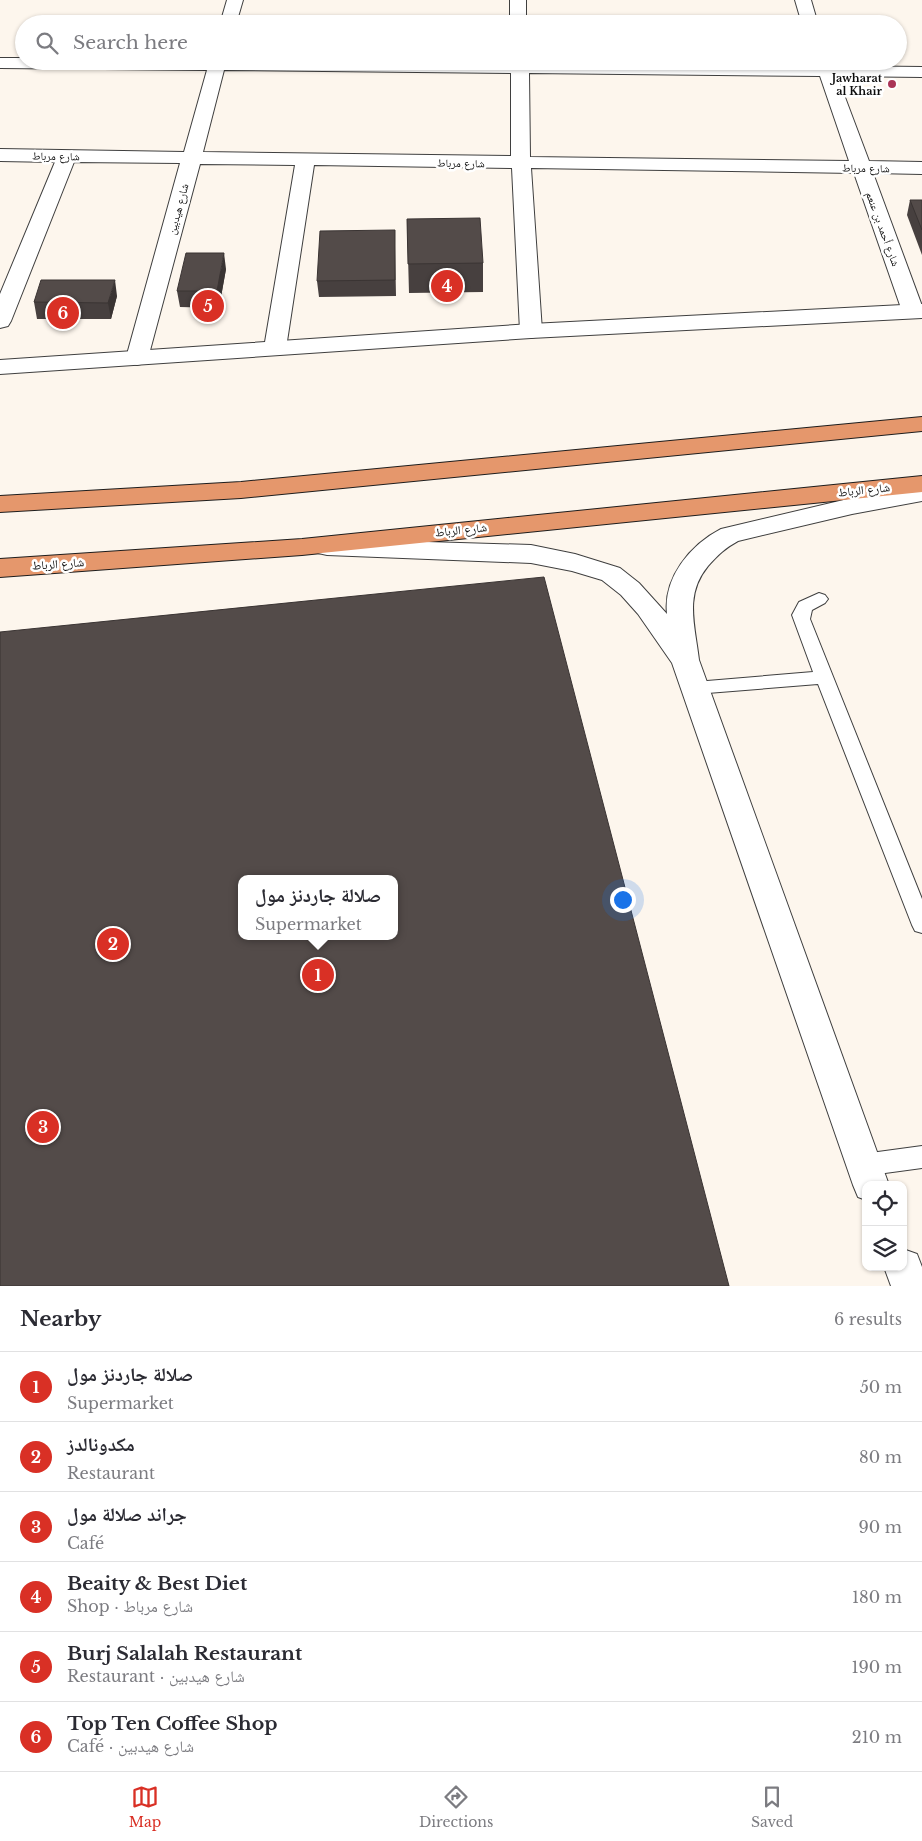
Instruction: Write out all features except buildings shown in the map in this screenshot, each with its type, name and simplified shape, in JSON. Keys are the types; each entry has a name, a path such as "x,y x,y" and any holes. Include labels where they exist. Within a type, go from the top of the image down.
{"highway":[{"path":"0,504 241,490 922,424"},
{"name":"شارع الرباط","path":"0,568 302,547 922,484"}],"street":[{"path":"231,15 235,0"},
{"path":"518,0 518,15"},
{"path":"803,0 807,15"},
{"path":"0,63 15,63"},
{"name":"شارع هيدبين","path":"137,358 216,70"},
{"path":"520,70 521,164 531,332"},
{"name":"شارع أحمد بن عنعم","path":"825,70 861,168 917,311"},
{"path":"889,70 922,72"},
{"name":"شارع مرباط","path":"0,155 305,161 922,168"},
{"path":"0,321 67,155"},
{"path":"275,348 305,161"},
{"path":"0,367 531,332 917,311"},
{"path":"867,1175 690,674 679,603 681,588 689,572 713,544 748,529 852,506 922,494"},
{"path":"302,547 531,554 575,563 611,574 630,589 648,608 690,674"},
{"path":"904,1271 910,1286"}],"lane":[{"path":"819,599 806,604 801,614 922,925"},
{"path":"690,674 824,677"},
{"path":"867,1175 922,1156"}],"place":[{"name":"Jawharat al Khair","path":"892,84"},
{"name":"Beaity & Best Diet","path":"447,286"},
{"name":"Burj Salalah Restaurant","path":"208,306"},
{"name":"Top Ten Coffee Shop","path":"63,313"},
{"name":"مكدونالدز","path":"113,944"},
{"name":"صلالة جاردنز مول","path":"318,975"},
{"name":"جراند صلالة مول","path":"43,1127"}]}
